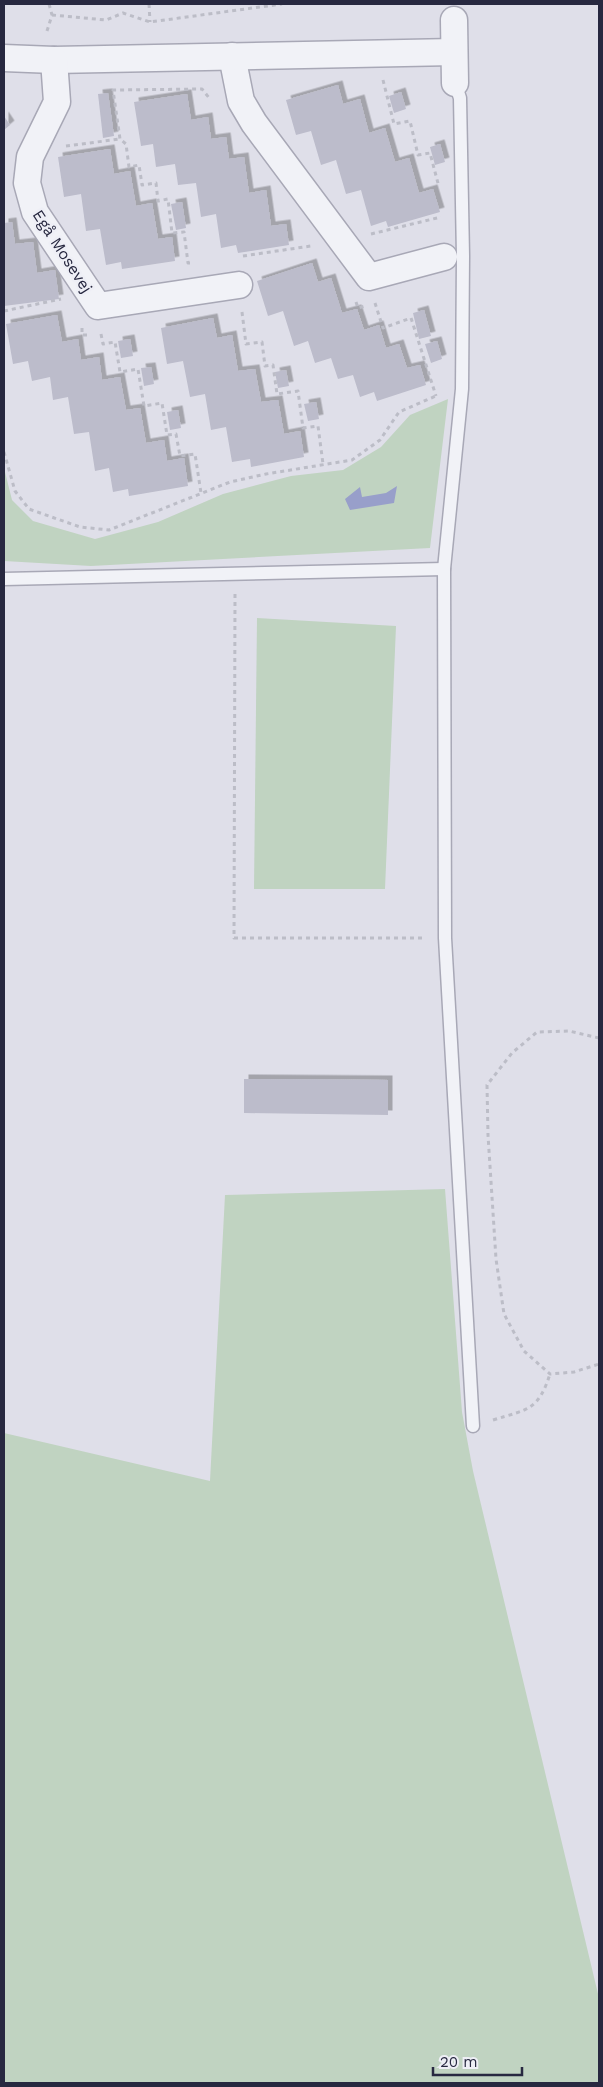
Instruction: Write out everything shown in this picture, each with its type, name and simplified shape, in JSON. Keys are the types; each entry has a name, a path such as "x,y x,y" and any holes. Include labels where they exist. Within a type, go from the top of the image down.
{"street":[{"path":"454,20 455,84"},
{"path":"4,58 54,60 454,52"},
{"path":"232,56 241,101 254,123 340,241 369,277 444,257"},
{"name":"Egå Mosevej","path":"54,60 57,102 30,156 27,183 34,212 98,306 239,286"}],"lane":[{"path":"455,84 460,98 463,256 462,389 444,569 446,938 473,1426"},
{"path":"4,579 444,569"}],"path":[{"path":"150,4 150,22"},
{"path":"52,15 106,20 123,13 150,22 282,4"},
{"path":"377,53 394,124 410,121 418,155 430,152 440,191 447,190"},
{"path":"197,262 188,263 184,232 172,233 168,199 158,201 156,183 142,185 139,165 129,167 126,144 120,139 113,90 202,89 214,104"},
{"path":"38,141 52,148 120,139"},
{"path":"323,464 318,426 303,428 298,391 277,394 273,364 265,366 262,342 246,344 235,257 340,241 443,216"},
{"path":"4,311 73,297 87,290"},
{"path":"355,300 358,308 375,302 383,328 411,318 436,396"},
{"path":"101,334 103,344 115,342 120,372 138,369 144,406 162,403 167,435 176,434 180,456 195,454 201,493"},
{"path":"4,452 15,491 29,509 80,528 109,530 230,482 352,460 380,440 399,412 436,396 462,389"},
{"path":"235,574 234,938 446,938"},
{"path":"599,1038 569,1030 537,1032 512,1053 487,1085 488,1135 496,1259 504,1314 524,1352 550,1374 574,1372 599,1364"},
{"path":"473,1426 530,1408 543,1395 550,1374"}],"green space":[{"path":"448,399 430,548 91,566 4,561 4,468 12,500 33,521 95,539 158,522 223,494 291,476 343,470 381,447 410,415"},
{"path":"257,618 396,626 385,889 254,889"},
{"path":"445,1189 462,1412 473,1471 599,1998 599,2083 4,2083 4,1433 210,1481 225,1195"}],"water":[{"path":"397,486 394,503 350,510 345,499 360,487 362,497 386,493"}],"building":[{"path":"338,85 343,104 360,99 369,133 385,128 395,162 409,158 419,193 433,189 440,212 388,227 386,221 371,226 361,190 346,194 336,160 321,165 311,131 296,135 286,100"},
{"path":"401,92 406,109 394,113 389,96"},
{"path":"108,93 114,136 103,138 98,94"},
{"path":"187,94 191,120 208,117 211,139 226,137 229,159 244,157 249,193 266,190 271,226 286,224 289,245 238,253 236,245 221,248 216,214 201,217 196,183 178,185 175,164 156,167 153,144 141,146 134,102"},
{"path":"4,116 10,125 4,130"},
{"path":"440,144 445,162 435,165 430,147"},
{"path":"110,149 114,174 130,171 136,206 152,203 158,239 172,237 175,261 122,269 121,262 106,265 100,229 86,231 81,194 64,197 58,157"},
{"path":"182,202 186,228 176,230 171,204"},
{"path":"12,222 15,244 33,242 37,273 55,270 59,299 4,306 4,223"},
{"path":"312,263 318,282 331,278 342,313 357,309 364,330 379,325 386,348 399,344 407,368 420,365 426,385 377,401 374,392 360,397 353,375 338,379 331,358 315,363 308,341 294,346 283,311 268,316 257,281"},
{"path":"424,310 431,336 419,339 413,313"},
{"path":"57,315 62,342 78,339 81,360 99,357 102,380 120,377 126,410 140,408 146,443 164,440 167,461 184,458 188,486 129,496 128,489 113,492 109,468 95,471 89,432 74,434 68,397 53,400 50,377 32,381 28,361 13,364 6,324"},
{"path":"213,318 217,338 232,335 238,371 255,369 261,402 278,400 284,434 300,431 304,457 251,467 250,459 232,462 226,427 211,430 205,394 190,397 183,361 167,364 161,328"},
{"path":"130,339 133,356 121,358 118,341"},
{"path":"437,341 442,359 431,363 425,344"},
{"path":"151,367 154,384 144,386 141,368"},
{"path":"286,370 289,386 278,388 275,372"},
{"path":"316,402 319,419 308,421 304,404"},
{"path":"178,410 181,428 170,430 167,412"},
{"path":"244,1079 388,1080 388,1115 244,1113"}]}
